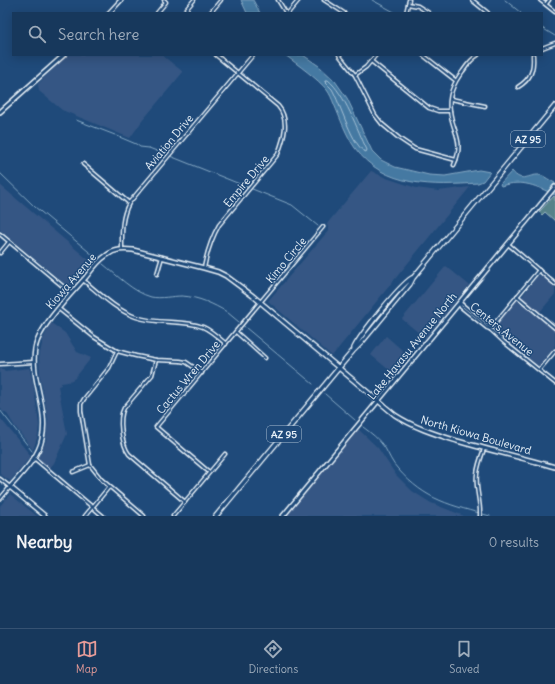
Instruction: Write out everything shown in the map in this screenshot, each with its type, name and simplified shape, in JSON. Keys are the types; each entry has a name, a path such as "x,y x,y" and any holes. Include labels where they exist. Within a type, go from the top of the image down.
{"highway":[{"name":"AZ 95","path":"216,516 353,351 358,340 391,299 406,282 413,278 555,106"}],"street":[{"path":"110,12 121,0"},
{"path":"184,12 194,0"},
{"path":"211,12 221,0"},
{"path":"278,0 286,12"},
{"path":"288,12 299,0"},
{"path":"324,0 342,12"},
{"path":"406,12 409,0"},
{"path":"472,0 487,12"},
{"path":"540,0 555,12"},
{"path":"546,4 549,0"},
{"path":"158,12 166,1"},
{"path":"408,4 418,6 427,12"},
{"path":"543,48 555,43"},
{"path":"0,112 63,56"},
{"name":"Empire Drive","path":"204,268 208,248 213,234 273,161 281,147 286,120 284,114 278,106 217,56"},
{"name":"Aviation Drive","path":"122,249 122,220 129,203 252,56"},
{"path":"340,56 355,75 375,115 382,124 415,149 456,160"},
{"path":"355,75 366,67 375,56"},
{"path":"424,56 456,80"},
{"path":"454,165 458,150 458,140 450,111 450,98 456,80 475,56"},
{"path":"518,87 525,83 530,77 533,70 533,56"},
{"path":"371,61 429,108 438,112 450,111"},
{"path":"450,98 484,106"},
{"path":"83,164 129,203"},
{"name":"Lake Havasu Avenue North","path":"283,516 555,188"},
{"name":"Kimo Circle","path":"261,302 323,228"},
{"path":"0,234 71,293"},
{"path":"0,253 9,242"},
{"path":"508,244 555,284"},
{"path":"122,249 162,257 218,272 226,276 261,302 338,368"},
{"name":"Kiowa Avenue","path":"0,499 34,458 42,440 44,418 34,362 35,348 39,336 71,293 106,255 122,249"},
{"path":"157,274 162,257"},
{"path":"490,329 538,270"},
{"path":"83,280 114,305 130,315 146,320 203,327 226,344"},
{"path":"517,296 555,328"},
{"name":"Cactus Wren Drive","path":"209,472 156,427 261,302"},
{"name":"Centers Avenue","path":"459,302 461,307 555,382"},
{"path":"59,309 94,337 117,351 156,360 186,362 202,373"},
{"path":"236,332 265,358"},
{"path":"117,351 109,368 86,395 81,404 81,411 90,465 109,487 144,516"},
{"path":"539,370 555,351"},
{"path":"156,360 152,375 121,413 120,419 124,446 129,454 185,502"},
{"path":"0,364 34,362"},
{"name":"North Kiowa Boulevard","path":"338,368 378,401 408,423 425,431 484,449 555,467"},
{"path":"480,516 481,507 477,490 477,474 484,449"},
{"path":"173,516 225,454"},
{"path":"34,458 103,516"},
{"path":"72,472 90,465"},
{"path":"0,478 45,516"},
{"path":"85,516 109,487"}],"shaded area":[{"path":"66,56 163,56 183,72 142,121 130,138 62,110 39,91 38,84"},
{"path":"371,171 386,178 416,188 438,191 470,187 332,356 268,301 329,230 327,224"},
{"path":"0,185 91,262 70,288 0,230"},
{"path":"446,266 469,285 425,338 402,319"},
{"path":"537,276 541,276 555,287 555,294 539,313 521,298"},
{"path":"517,299 555,331 555,346 539,366 493,330"},
{"path":"51,323 65,333 77,352 91,358 75,378 68,382 61,383 61,385 58,386 67,434 54,463 49,469 38,460 46,441 48,419 40,376 39,358 43,339"},
{"path":"386,336 410,357 395,375 371,355"},
{"path":"29,368 34,388 39,425 38,435 33,450 6,412 3,412 0,407 0,369 5,371"},
{"path":"0,418 30,455 30,457 10,481 0,474"},
{"path":"358,429 378,448 396,475 412,491 431,503 464,516 285,516"},
{"path":"10,494 37,516 0,516 0,506"}],"green space":[{"path":"554,196 555,221 545,212 542,215 539,212"}],"water":[{"path":"241,0 253,0 259,12 247,12"},
{"path":"286,56 304,56 319,66 335,81 347,98 372,151 381,160 395,167 429,175 445,176 479,170 490,172 483,181 478,183 427,184 411,182 380,171 367,161 355,148 346,132 332,98 327,90 313,76"},
{"path":"512,171 522,178 536,175 544,176 555,183 555,195 535,186 523,183 501,186 500,184"}],"waterway":[{"path":"372,0 394,12"},
{"path":"505,0 520,12"},
{"path":"543,29 555,36"},
{"path":"76,120 115,135"},
{"path":"117,136 140,147 149,148 292,205 318,226"},
{"path":"0,173 35,207 94,256"},
{"path":"103,264 126,283 144,295 155,298 182,296 200,299 227,312 313,384"},
{"path":"325,394 355,420"},
{"path":"0,410 32,451"},
{"path":"363,427 385,448 396,467 408,480 419,488 429,495 451,505 490,516"}]}
